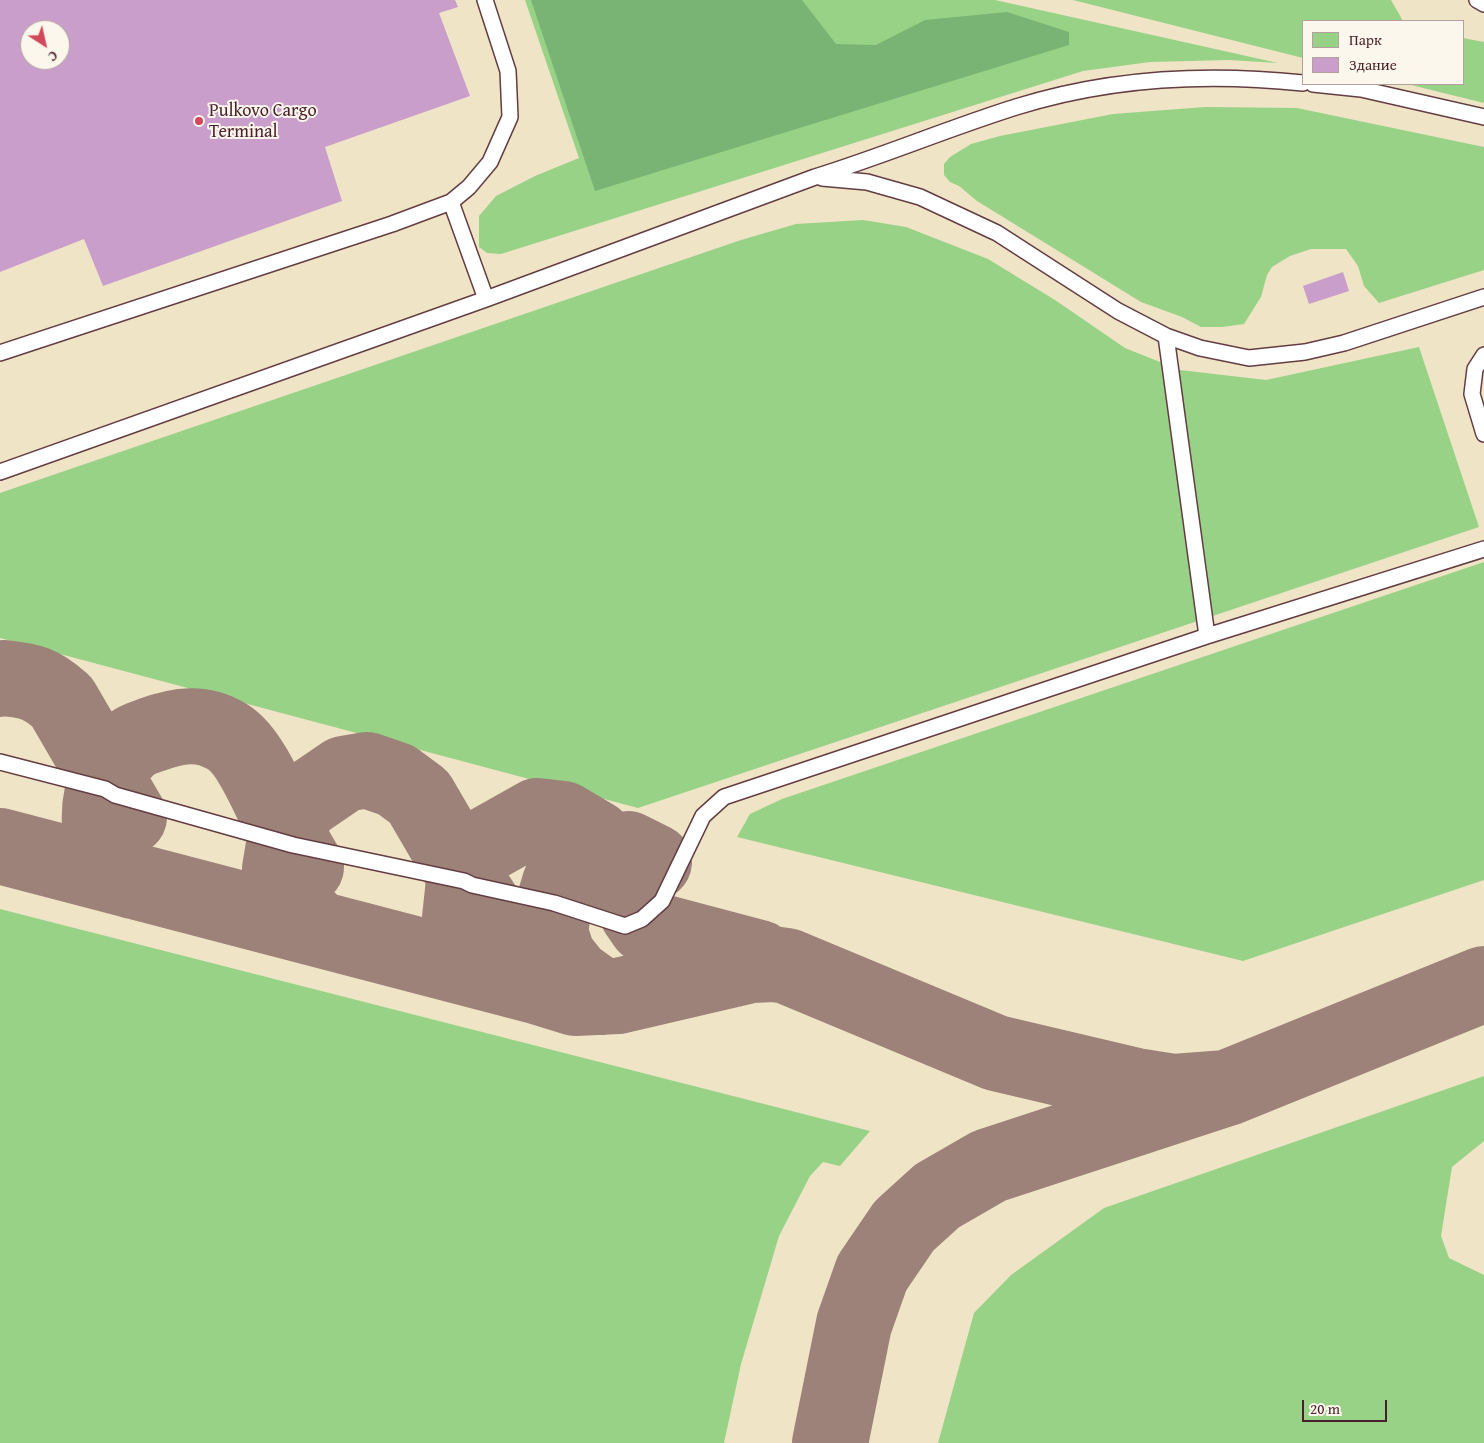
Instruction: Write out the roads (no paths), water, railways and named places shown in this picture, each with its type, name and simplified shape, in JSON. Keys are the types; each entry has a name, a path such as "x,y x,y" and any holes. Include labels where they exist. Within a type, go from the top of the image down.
{"lane":[{"path":"0,353 392,224 451,202 469,187 490,162 510,117 508,71 485,0"},
{"path":"1478,0 1484,4"},
{"path":"0,472 486,299 815,177 853,166 1017,106 1089,89 1186,78 1277,80 1302,83"},
{"path":"1323,85 1361,89 1484,117"},
{"path":"815,177 867,182 920,197 997,233 1118,311 1166,336 1200,348 1249,358 1306,352 1344,343 1484,297"},
{"path":"451,202 486,299"},
{"path":"1166,336 1206,636"},
{"path":"1484,355 1475,369 1472,394 1484,434"},
{"path":"0,762 104,789 116,795 293,845 464,881 472,885 554,903 625,926 642,919 662,901 703,816 724,797 1206,636 1484,549"}],"place":[{"name":"Pulkovo Cargo Terminal","path":"199,121"}]}
